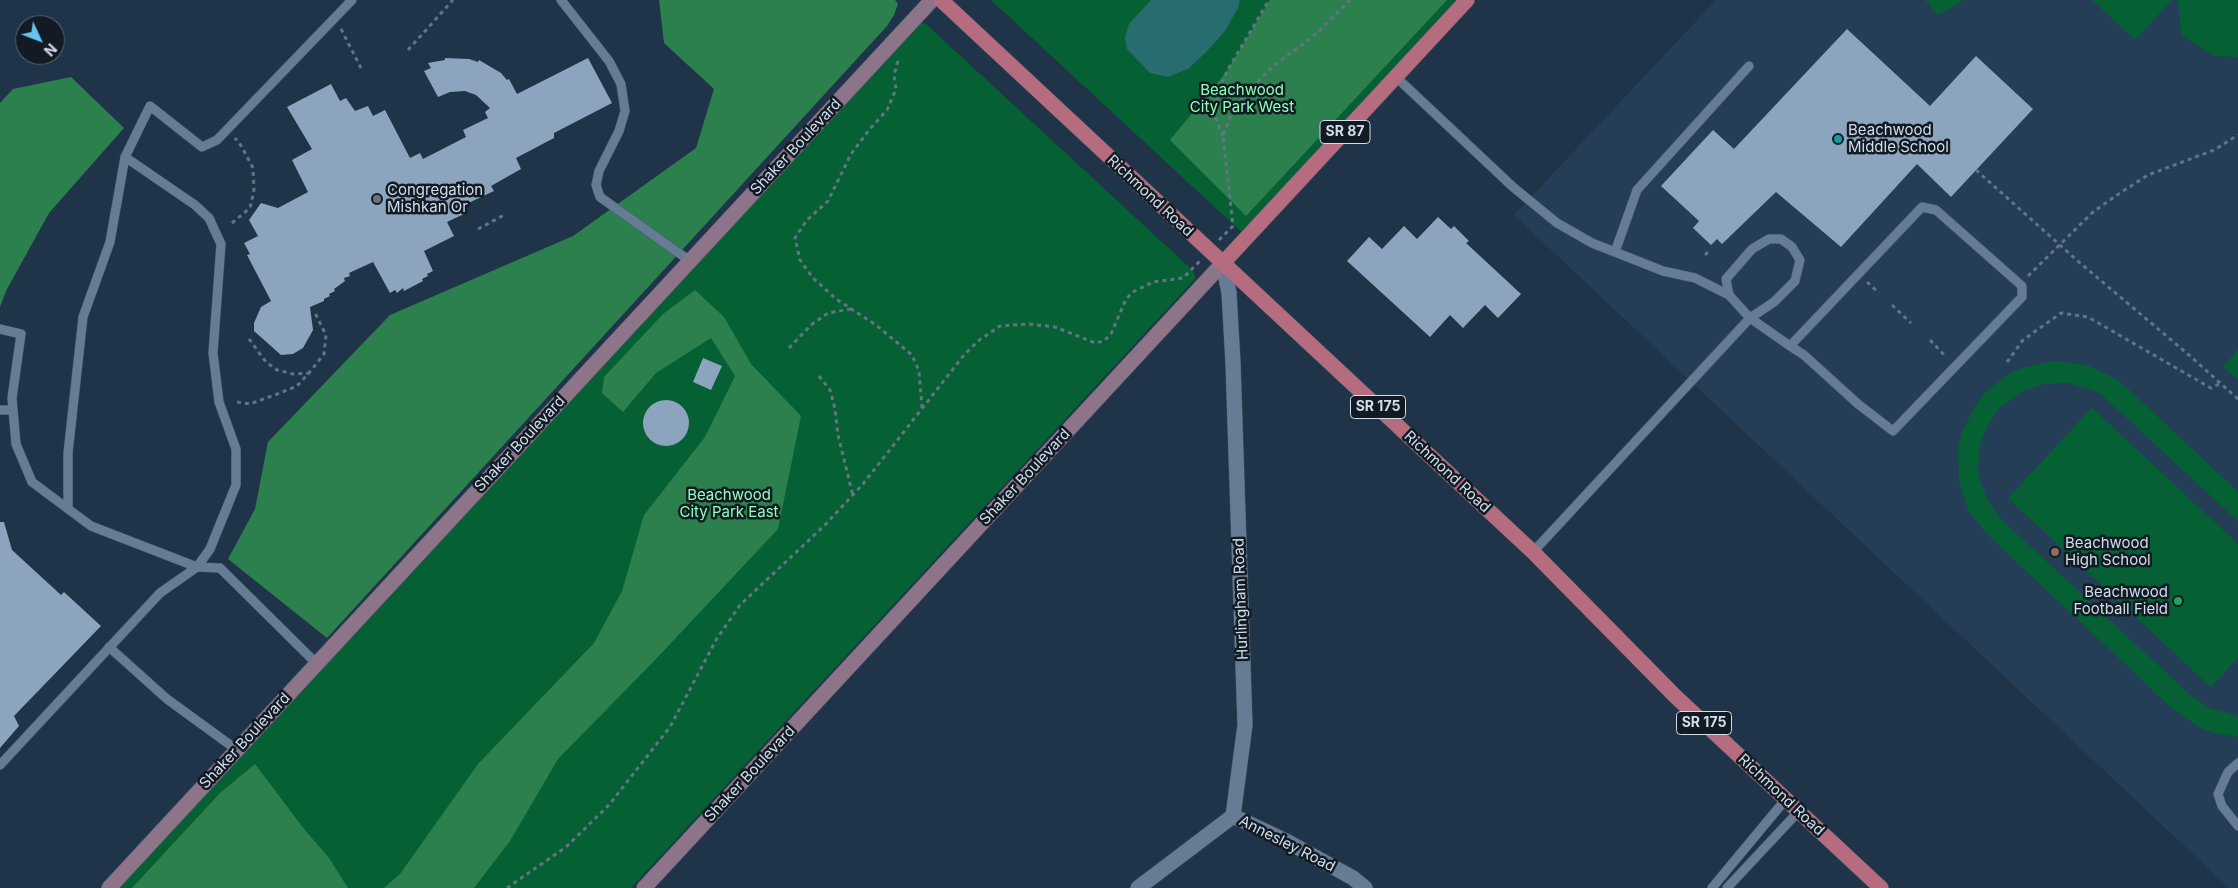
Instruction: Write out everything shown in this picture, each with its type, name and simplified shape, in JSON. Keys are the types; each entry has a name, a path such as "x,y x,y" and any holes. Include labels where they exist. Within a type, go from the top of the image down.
{"main road":[{"name":"Shaker Boulevard","path":"109,888 932,0"},
{"name":"Richmond Road","path":"941,0 1533,552 1675,696 1881,888"},
{"name":"Shaker Boulevard","path":"644,888 1467,0"}],"street":[{"name":"Hurlingham Road","path":"1223,263 1229,293 1245,726 1233,816"},
{"path":"1138,888 1233,816"},
{"name":"Annesley Road","path":"1233,816 1296,847 1353,878 1366,888"}],"lane":[{"path":"68,509 68,452 84,317 110,242 125,157 150,106 202,147 217,140 352,0"},
{"path":"561,0 609,61 621,84 624,111 619,131 599,171 596,185 600,197 690,261"},
{"path":"1615,252 1637,190 1749,66"},
{"path":"1396,76 1513,187 1557,223 1592,243 1663,271 1695,278 1729,295 1750,318 1790,346 1804,355 1858,404 1892,431 2022,297 2022,286 1936,210 1922,207 1790,346"},
{"path":"0,765 160,593 198,567 210,549 236,485 236,449 219,402 213,353 221,244 209,218 176,192 125,157"},
{"path":"1533,552 1750,318 1774,302 1794,281 1800,260 1792,248 1781,239 1769,239 1752,249 1726,280 1729,295"},
{"path":"0,329 21,334 12,398 16,444 32,482 91,526 198,567 220,568 317,664"},
{"path":"0,410 13,410"},
{"path":"110,647 167,698 237,750"},
{"path":"2238,763 2228,772 2218,794 2222,806 2238,826"},
{"path":"1712,888 1786,799"},
{"path":"1728,888 1799,811"}],"path":[{"path":"408,50 454,0"},
{"path":"1228,232 1233,226 1223,136 1215,117 1215,99 1227,71 1269,0"},
{"path":"1223,136 1234,106 1271,68 1316,34 1350,0"},
{"path":"339,26 361,68"},
{"path":"899,57 894,75 896,89 887,110 851,154 828,202 807,220 795,238 800,260 813,278 836,299 876,325 912,355 919,371 922,409"},
{"path":"1215,99 1234,106"},
{"path":"2028,276 2059,243 2093,212 2148,175 2214,150 2238,135"},
{"path":"232,223 250,208 254,190 253,168 242,146 233,136"},
{"path":"1976,170 2238,399"},
{"path":"478,229 506,214"},
{"path":"1704,255 1710,250"},
{"path":"507,888 566,848 609,805 670,727 716,640 740,606 853,496 884,460 971,347 993,330 1008,324 1048,325 1071,332 1088,342 1100,343 1111,334 1126,299 1137,288 1153,282 1179,279 1186,276 1192,269"},
{"path":"1865,280 1878,293"},
{"path":"1892,305 1911,323"},
{"path":"789,348 811,325 828,313 851,309"},
{"path":"237,402 250,404 280,393 297,386 309,373 324,354 326,334 314,311"},
{"path":"2007,362 2024,340 2060,313 2088,317 2211,388 2220,383"},
{"path":"249,339 266,362 277,370 293,374 309,373"},
{"path":"1930,340 1946,357"},
{"path":"819,376 830,390 835,409 838,435 853,496"}],"shaded area":[{"path":"1151,0 1240,0 1238,8 1225,31 1206,52 1188,69 1168,77 1150,73 1127,49 1125,37 1129,24"},
{"name":"Beachwood High School","path":"1716,0 2238,0 2238,888 2229,888 1514,215"}],"green space":[{"path":"659,0 895,0 898,4 887,26 327,638 228,559 255,509 268,442 390,315 573,236 696,148 714,89 664,43"},
{"name":"Beachwood City Park West","path":"991,0 1467,0 1247,237"},
{"path":"1270,0 1447,0 1246,216 1170,140 1227,71"},
{"path":"1925,0 1964,0 1938,15"},
{"path":"2092,0 2172,0 2135,40"},
{"path":"2178,0 2238,0 2238,57 2213,56 2181,34"},
{"name":"Beachwood City Park East","path":"920,22 926,24 1189,267 1195,274 1195,279 631,888 117,888"},
{"path":"71,77 124,128 49,213 6,291 0,307 0,103 13,89"},
{"path":"695,290 724,317 751,364 801,416 778,529 656,659 558,759 510,841 474,888 384,888 400,874 478,764 594,643 622,591 644,515 705,437 735,376 711,338 656,373 623,412 602,393 604,377 663,314"},
{"path":"2238,349 2238,379 2223,367"},
{"path":"2055,361 2087,365 2116,379 2128,389 2238,492 2238,521 2103,396 2093,390 2068,383 2043,384 2020,392 2000,408 1992,418 1981,440 1978,465 1979,478 1988,501 2003,521 2189,694 2209,708 2238,716 2238,737 2200,728 2174,710 1989,536 1969,512 1959,482 1958,450 1961,434 1975,406 1984,393 2009,374 2024,367"},
{"name":"Beachwood Football Field","path":"2092,408 2238,544 2238,658 2211,687 2008,498"},
{"path":"255,764 304,829 329,858 348,888 132,888 220,793"}],"building":[{"name":"Beachwood Middle School","path":"1847,29 1930,106 1976,56 2033,109 1951,197 1917,164 1841,247 1776,192 1722,244 1717,239 1711,245 1693,228 1699,221 1661,186 1713,130 1734,149"},
{"path":"445,58 469,59 478,62 479,60 501,73 507,80 509,79 517,94 588,58 612,103 554,133 554,138 516,158 521,169 491,186 494,191 462,206 466,213 447,222 454,236 424,251 433,271 422,279 423,281 404,291 403,288 397,293 395,290 390,293 373,262 349,273 350,276 344,278 345,281 329,294 330,296 310,307 313,330 303,348 293,354 281,355 254,331 254,323 261,307 271,301 247,255 250,254 244,243 258,236 249,220 261,203 278,208 308,192 292,160 312,149 287,107 331,84 340,101 346,98 355,111 368,106 373,116 385,110 410,158 420,153 423,159 466,137 463,130 488,118 485,112 490,108 476,95 465,91 450,92 438,97 424,71 431,68 428,63 445,60"},
{"path":"1438,217 1451,229 1454,226 1469,241 1466,243 1521,294 1498,318 1485,305 1463,328 1450,315 1430,337 1347,261 1369,237 1382,249 1404,226 1417,239"},
{"path":"703,358 722,366 711,390 693,382"},
{"path":"671,400 683,406 688,414 688,432 683,440 675,445 661,446 649,440 644,432 643,418 649,406 657,401"},
{"path":"0,522 4,522 12,550 61,595 64,592 101,626 14,716 19,726 0,748"}],"place":[{"name":"Beachwood Middle School","path":"1838,139"},
{"name":"Congregation Mishkan Or","path":"377,199"},
{"name":"Beachwood High School","path":"2055,552"},
{"name":"Beachwood Football Field","path":"2178,601"}]}
